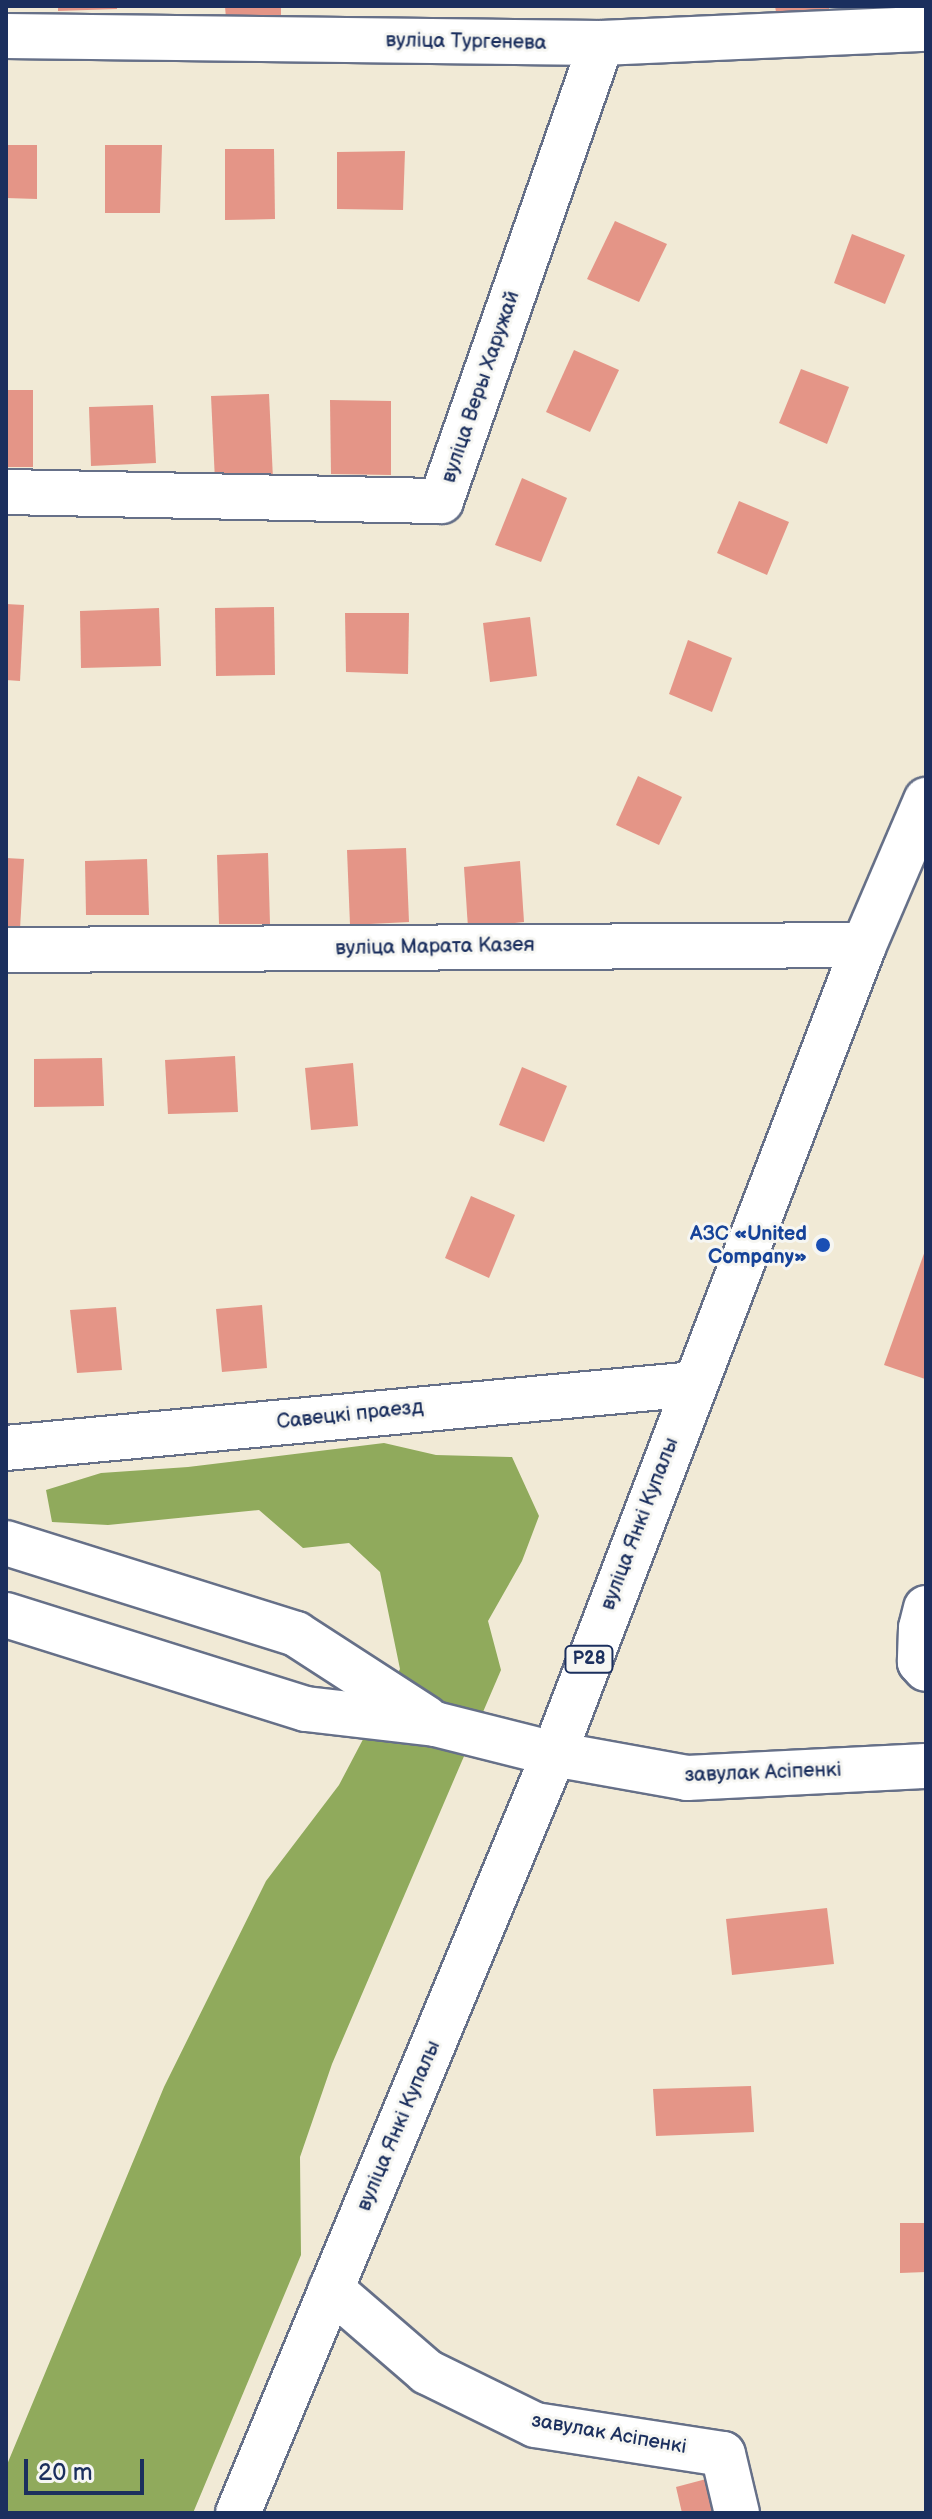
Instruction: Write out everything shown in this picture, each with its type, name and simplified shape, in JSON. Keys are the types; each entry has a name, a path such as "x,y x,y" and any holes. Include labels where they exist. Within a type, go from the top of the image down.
{"street":[{"name":"вуліца Тургенева","path":"6,36 165,23 601,43 921,21"},
{"name":"вуліца Веры Харужай","path":"6,492 441,501 601,43"},
{"name":"вуліца Янкі Купалы","path":"238,2513 554,1754 864,945 913,870 926,800"},
{"name":"вуліца Марата Казея","path":"6,950 864,945"},
{"name":"Савецкі праезд","path":"6,1448 618,1388 694,1384"},
{"path":"6,1543 296,1634 435,1724"},
{"path":"926,1608 921,1628 920,1662 926,1669"},
{"path":"6,1615 306,1709 435,1724 554,1754"},
{"name":"завулак Асіпенкі","path":"554,1754 687,1778 926,1766"},
{"name":"завулак Асіпенкі","path":"331,2289 427,2372 535,2425 723,2454 737,2513"}],"green space":[{"path":"384,1443 436,1455 512,1457 539,1516 522,1561 488,1621 501,1670 332,2064 300,2157 301,2255 193,2513 6,2513 6,2467 164,2087 266,1881 339,1785 400,1669 380,1572 349,1543 303,1548 259,1510 108,1525 52,1522 46,1490 101,1473 188,1467"}],"building":[{"path":"58,6 117,6 117,9 58,11"},
{"path":"225,6 281,6 281,16 226,19"},
{"path":"775,6 829,6 829,12 776,12"},
{"path":"6,145 37,145 37,199 6,198"},
{"path":"105,145 162,145 160,213 105,213"},
{"path":"225,149 274,149 275,219 225,220"},
{"path":"405,151 403,210 337,209 337,152"},
{"path":"615,221 667,244 639,302 587,279"},
{"path":"852,234 905,255 885,304 834,283"},
{"path":"574,350 619,370 590,432 546,412"},
{"path":"801,369 849,387 827,444 779,423"},
{"path":"6,390 33,390 33,467 6,467"},
{"path":"269,394 273,479 215,481 211,396"},
{"path":"330,400 391,401 391,475 331,474"},
{"path":"153,405 156,463 91,466 89,407"},
{"path":"522,478 567,498 541,562 495,545"},
{"path":"739,501 789,522 767,575 717,553"},
{"path":"6,604 24,605 20,681 6,680"},
{"path":"274,607 275,675 216,676 215,608"},
{"path":"159,608 161,666 81,668 80,611"},
{"path":"345,613 409,613 408,674 346,672"},
{"path":"530,617 537,676 490,682 483,623"},
{"path":"688,640 732,658 712,712 669,694"},
{"path":"638,776 682,797 659,845 616,825"},
{"path":"406,848 409,922 350,925 347,850"},
{"path":"268,853 270,924 219,924 217,855"},
{"path":"6,858 24,859 20,929 6,929"},
{"path":"147,859 149,915 86,915 85,861"},
{"path":"520,861 524,922 468,928 464,867"},
{"path":"235,1056 238,1112 168,1114 165,1060"},
{"path":"102,1058 104,1106 34,1107 34,1059"},
{"path":"353,1063 358,1126 311,1130 305,1068"},
{"path":"522,1067 567,1086 544,1142 499,1125"},
{"path":"471,1196 515,1215 489,1278 445,1258"},
{"path":"926,1248 926,1375 925,1379 884,1365"},
{"path":"262,1305 267,1368 222,1372 216,1309"},
{"path":"116,1307 122,1370 77,1373 70,1310"},
{"path":"827,1908 834,1964 732,1975 726,1919"},
{"path":"751,2086 754,2132 656,2136 653,2089"},
{"path":"900,2223 926,2223 926,2272 900,2273"},
{"path":"710,2478 720,2513 682,2513 676,2487"}],"place":[{"name":"АЗС «United Company»","path":"823,1245"}]}
